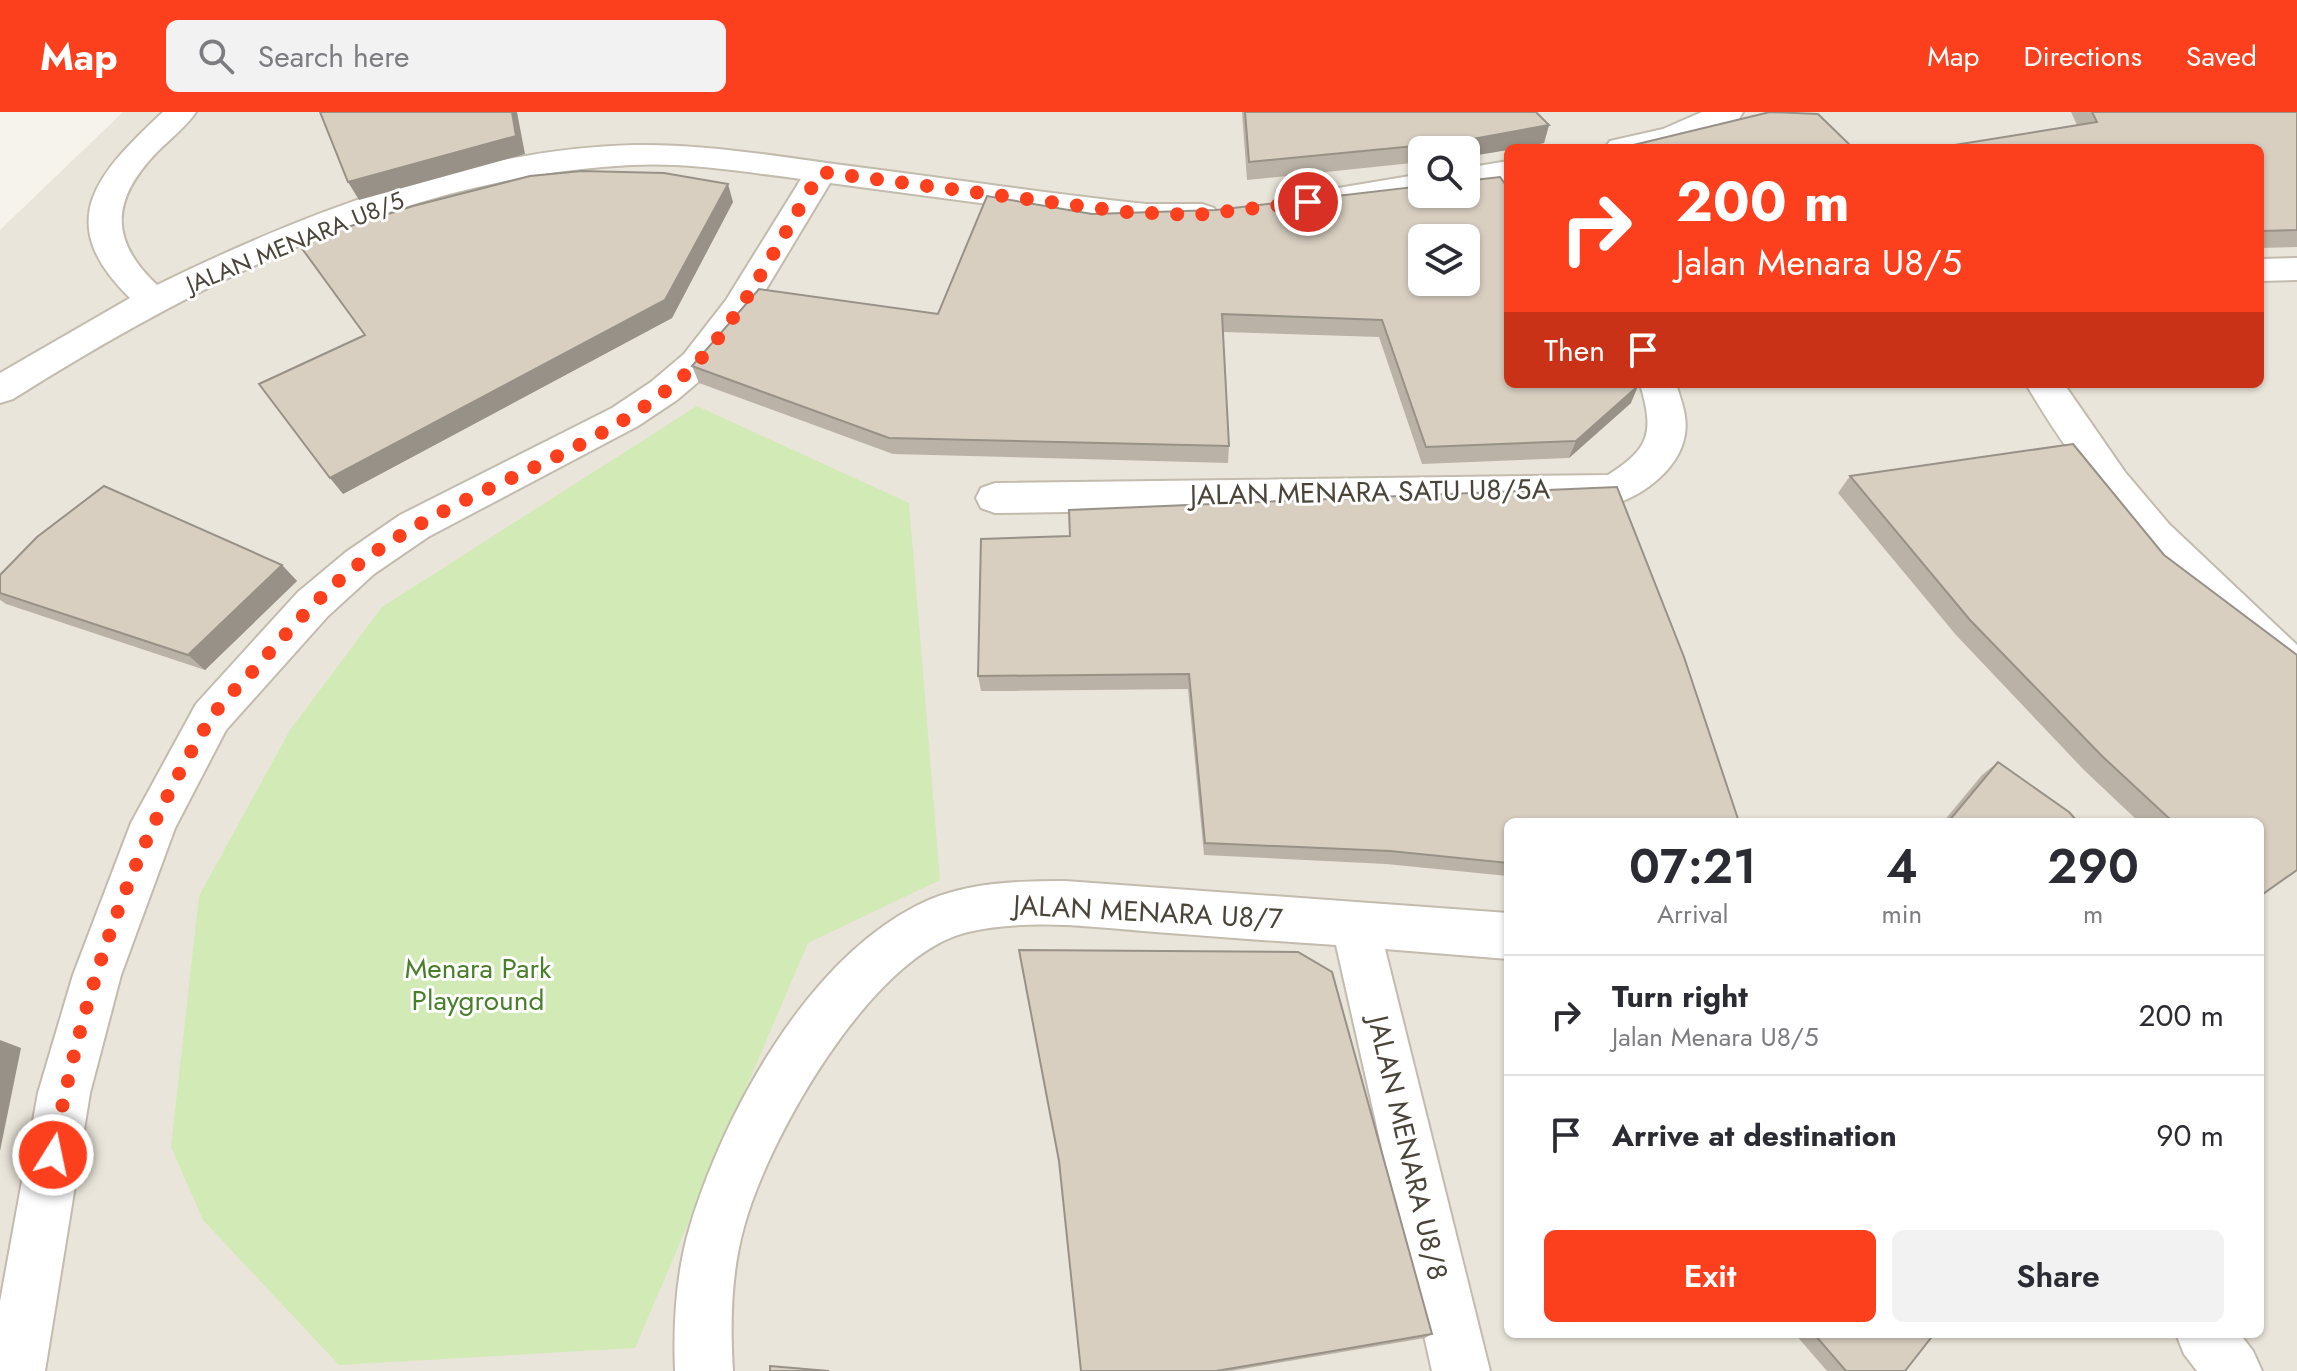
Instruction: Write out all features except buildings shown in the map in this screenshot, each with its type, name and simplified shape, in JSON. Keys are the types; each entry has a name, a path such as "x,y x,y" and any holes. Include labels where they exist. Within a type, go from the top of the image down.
{"street":[{"path":"153,301 120,266 107,242 102,219 106,199 120,176 181,112"},
{"path":"1640,144 1672,137 1728,112"},
{"name":"JALAN MENARA U8/5","path":"0,390 153,301 240,261 355,214 411,195 534,165 634,155 678,156 1126,212 1196,215 1238,210"},
{"path":"16,1371 64,1093 97,975 154,823 211,717 313,604 360,563 414,526 600,432 664,391 697,363 738,308 821,172"},
{"path":"1480,176 1504,172"},
{"path":"1294,204 1408,186"},
{"path":"2264,270 2297,269"},
{"name":"JALAN MENARA SATU U8/5A","path":"995,498 1615,489 1645,471 1663,452 1667,425 1659,388"},
{"path":"2047,388 2100,468 2135,513 2186,570 2297,671"},
{"name":"JALAN MENARA U8/7","path":"704,1371 707,1272 727,1196 759,1121 795,1059 836,1002 885,954 935,921 994,904 1065,903 1504,936"},
{"name":"JALAN MENARA U8/8","path":"1355,924 1461,1371"},
{"path":"2207,1338 2233,1371"}],"shaded area":[{"path":"123,112 2297,112 2297,1371 0,1371 0,230"}],"green space":[{"name":"Menara Park Playground","path":"697,406 909,503 940,880 808,943 635,1348 339,1365 203,1220 171,1147 199,896 290,730 382,607"}],"route":[{"path":"53,1155 64,1093 97,975 154,823 211,717 313,604 360,563 414,526 625,417 664,391 697,363 738,308 821,172 1126,212 1196,215 1308,202"}]}
